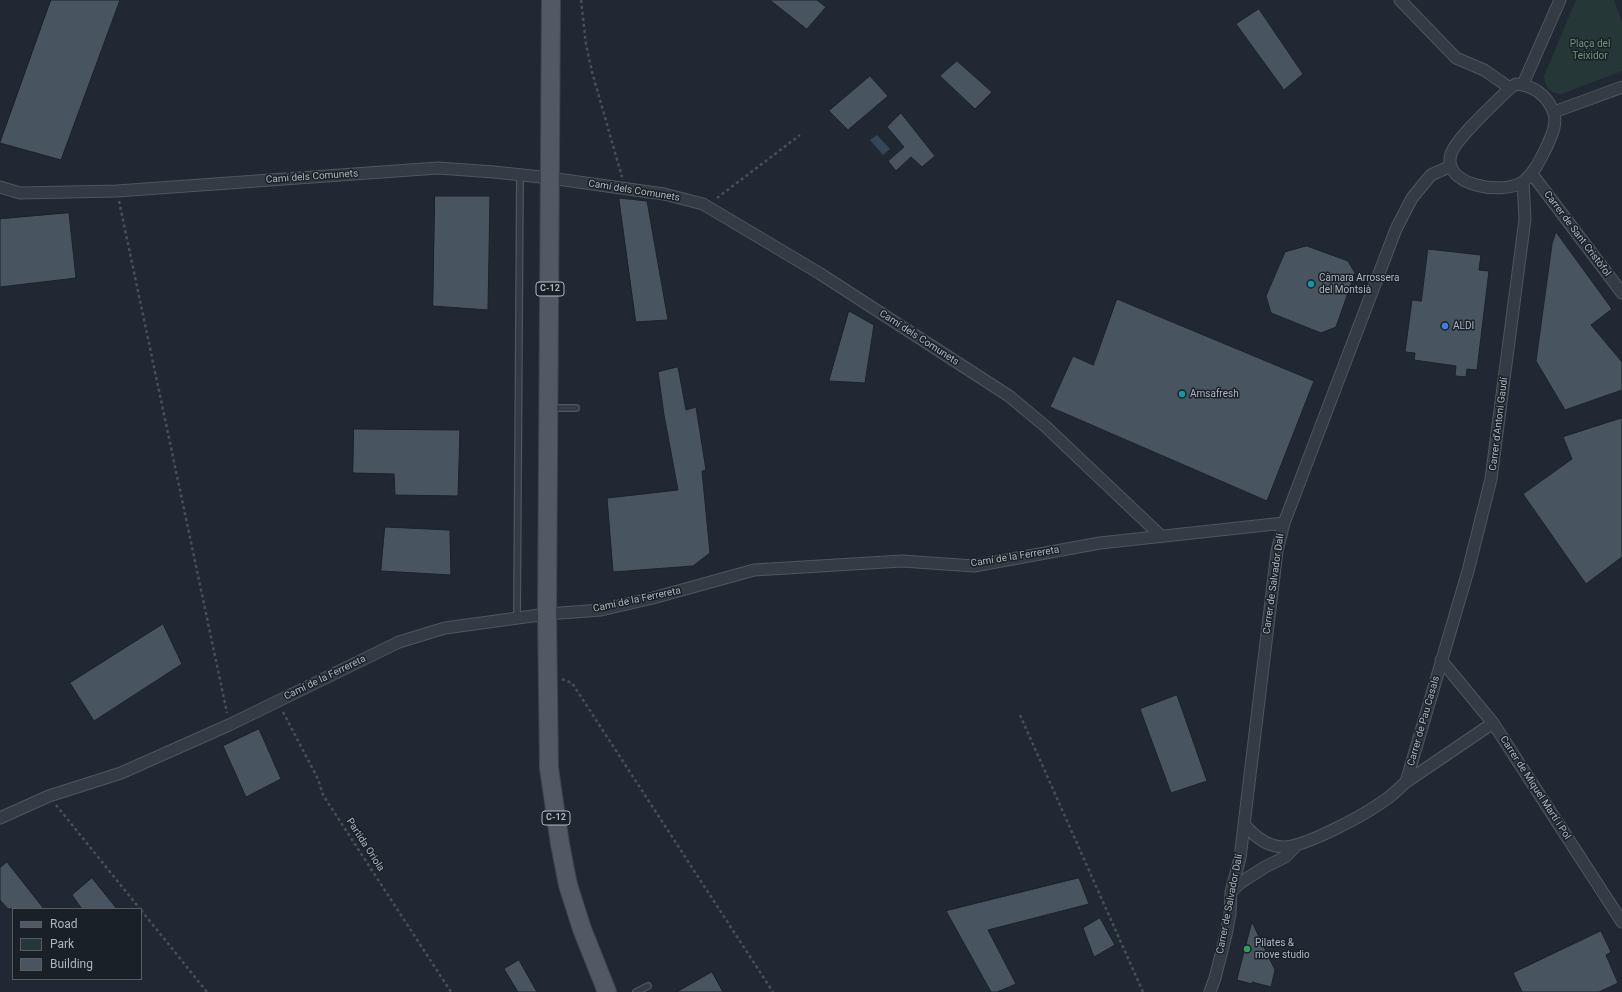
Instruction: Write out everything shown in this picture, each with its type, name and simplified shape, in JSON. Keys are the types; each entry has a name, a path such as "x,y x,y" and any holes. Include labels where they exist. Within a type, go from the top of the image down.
{"main road":[{"name":"C-12","path":"551,0 547,614 549,768 560,844 568,885 595,965 607,992"}],"street":[{"path":"1400,0 1456,58 1484,70 1510,88"},
{"path":"1523,84 1560,0"},
{"path":"1516,84 1523,84 1535,88 1550,104 1554,112 1552,135 1532,174 1523,182 1513,186 1492,188 1475,185 1459,177 1451,166 1451,154 1460,139 1510,88 1516,84"},
{"path":"1554,112 1622,87"},
{"name":"Carrer de Salvador Dalí","path":"1210,992 1226,935 1230,914 1231,892 1240,858 1277,551 1284,523 1396,229 1412,198 1431,175 1451,166"},
{"name":"Camí dels Comunets","path":"0,187 20,193 117,191 438,168 550,178 664,194 706,206 819,273 1009,396 1045,426 1161,536"},
{"name":"Carrer de Sant Cristòfol","path":"1532,174 1622,294"},
{"name":"Carrer d'Antoni Gaudí","path":"1441,660 1468,571 1491,479 1525,219 1523,182"},
{"name":"Camí de la Ferrereta","path":"0,818 49,796 121,773 229,725 399,642 445,628 547,614 601,610 653,598 754,570 902,561 974,566 1100,543 1284,523"},
{"name":"Carrer de Miquel Martí i Pol","path":"1441,660 1493,723 1622,922"},
{"name":"Carrer de Pau Casals","path":"1406,782 1441,660"},
{"name":"Carrer de Pau Casals","path":"1244,824 1253,835 1270,844 1282,847 1297,845 1337,828 1385,800 1406,782 1493,723"},
{"path":"1231,892 1240,883 1285,857 1297,845"}],"lane":[{"path":"517,618 520,175"},
{"path":"548,408 576,408"},
{"path":"636,992 648,986"}],"path":[{"path":"581,0 592,72 608,132 626,189"},
{"path":"706,206 800,135"},
{"path":"117,191 229,725"},
{"path":"547,677 558,677 572,683 773,992"},
{"name":"Partida Oriola","path":"277,702 318,779 322,795 451,992"},
{"path":"1020,715 1143,992"},
{"path":"49,796 139,908"},
{"path":"142,911 207,992"}],"green space":[{"name":"Plaça del Teixidor","path":"1576,0 1614,0 1622,22 1622,71 1561,94 1551,91 1547,87 1544,76"}],"water":[{"path":"877,135 890,149 883,155 870,140"}],"building":[{"path":"51,0 120,0 61,160 0,143"},
{"path":"770,0 817,0 826,7 807,29"},
{"path":"1259,9 1303,74 1284,90 1236,24"},
{"path":"957,61 992,92 975,109 940,76"},
{"path":"870,76 888,96 848,130 829,111"},
{"path":"901,113 935,156 922,167 911,157 896,171 888,161 904,147 887,127"},
{"path":"435,196 490,196 488,310 433,306"},
{"path":"619,198 647,201 668,320 636,322"},
{"path":"69,213 76,278 0,287 0,219"},
{"path":"1556,232 1612,309 1591,325 1622,362 1622,390 1565,410 1536,361 1552,244"},
{"name":"Càmara Arrossera del Montsià","path":"1307,246 1348,261 1355,273 1336,327 1321,333 1271,313 1266,296 1285,252"},
{"name":"ALDI","path":"1428,249 1481,255 1479,270 1489,271 1477,370 1467,369 1466,377 1455,376 1456,366 1414,360 1415,353 1405,352 1412,300 1421,301"},
{"name":"Amsafresh","path":"1117,299 1314,381 1267,501 1050,407 1073,356 1093,365"},
{"path":"849,311 874,325 865,383 829,381"},
{"path":"678,367 686,410 696,407 706,470 702,471 710,553 693,566 613,572 607,498 678,490 664,415 658,372"},
{"path":"1622,418 1622,557 1586,584 1523,494 1572,459 1563,437"},
{"path":"354,429 460,430 458,496 395,495 394,474 353,473"},
{"path":"385,527 450,530 451,575 381,571"},
{"path":"163,624 182,664 94,721 70,683"},
{"path":"1177,695 1207,781 1171,793 1140,709"},
{"path":"259,729 281,779 246,797 223,746"},
{"path":"7,862 43,908 8,909 0,900 0,868"},
{"path":"92,878 116,908 81,908 72,895"},
{"path":"1079,878 1089,904 988,930 1016,984 997,992 991,992 946,911"},
{"path":"1100,918 1115,945 1094,957 1083,928"},
{"path":"1252,922 1275,970 1271,987 1237,980"},
{"path":"1601,931 1611,952 1606,955 1618,983 1599,992 1522,992 1513,973"},
{"path":"519,960 537,992 518,992 504,969"},
{"path":"712,972 723,992 677,992"}],"place":[{"name":"Càmara Arrossera del Montsià","path":"1311,284"},
{"name":"ALDI","path":"1445,326"},
{"name":"Amsafresh","path":"1182,394"},
{"name":"Pilates & move studio","path":"1247,949"}]}
